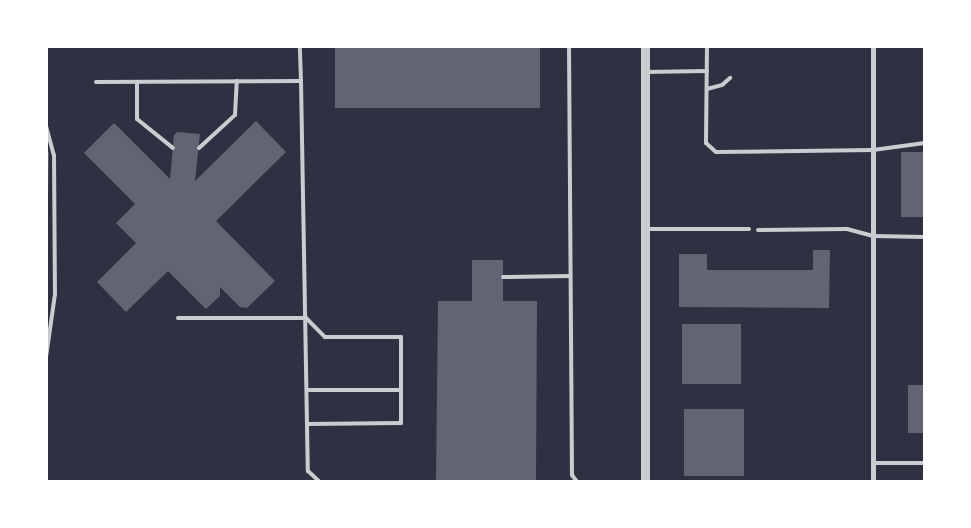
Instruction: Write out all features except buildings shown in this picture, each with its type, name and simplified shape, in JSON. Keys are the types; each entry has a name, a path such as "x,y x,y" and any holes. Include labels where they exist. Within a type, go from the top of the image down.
{"street":[{"path":"645,46 645,482"},
{"path":"873,46 873,482"}],"lane":[{"path":"300,46 308,471 320,482"},
{"path":"568,46 572,475 577,482"},
{"path":"707,46 706,143 716,152 873,150 925,143"},
{"path":"645,72 707,71"},
{"path":"707,89 722,85 730,78"},
{"path":"199,148 236,115 237,81"},
{"path":"96,82 301,81"},
{"path":"137,82 137,119 173,148"},
{"path":"46,126 54,155 55,294 46,357"},
{"path":"646,229 749,230"},
{"path":"758,230 847,230 873,236 925,236"},
{"path":"503,277 570,276"},
{"path":"178,318 306,318 325,337 401,337 402,423 307,424"},
{"path":"307,390 402,390"},
{"path":"873,463 925,463"}]}
